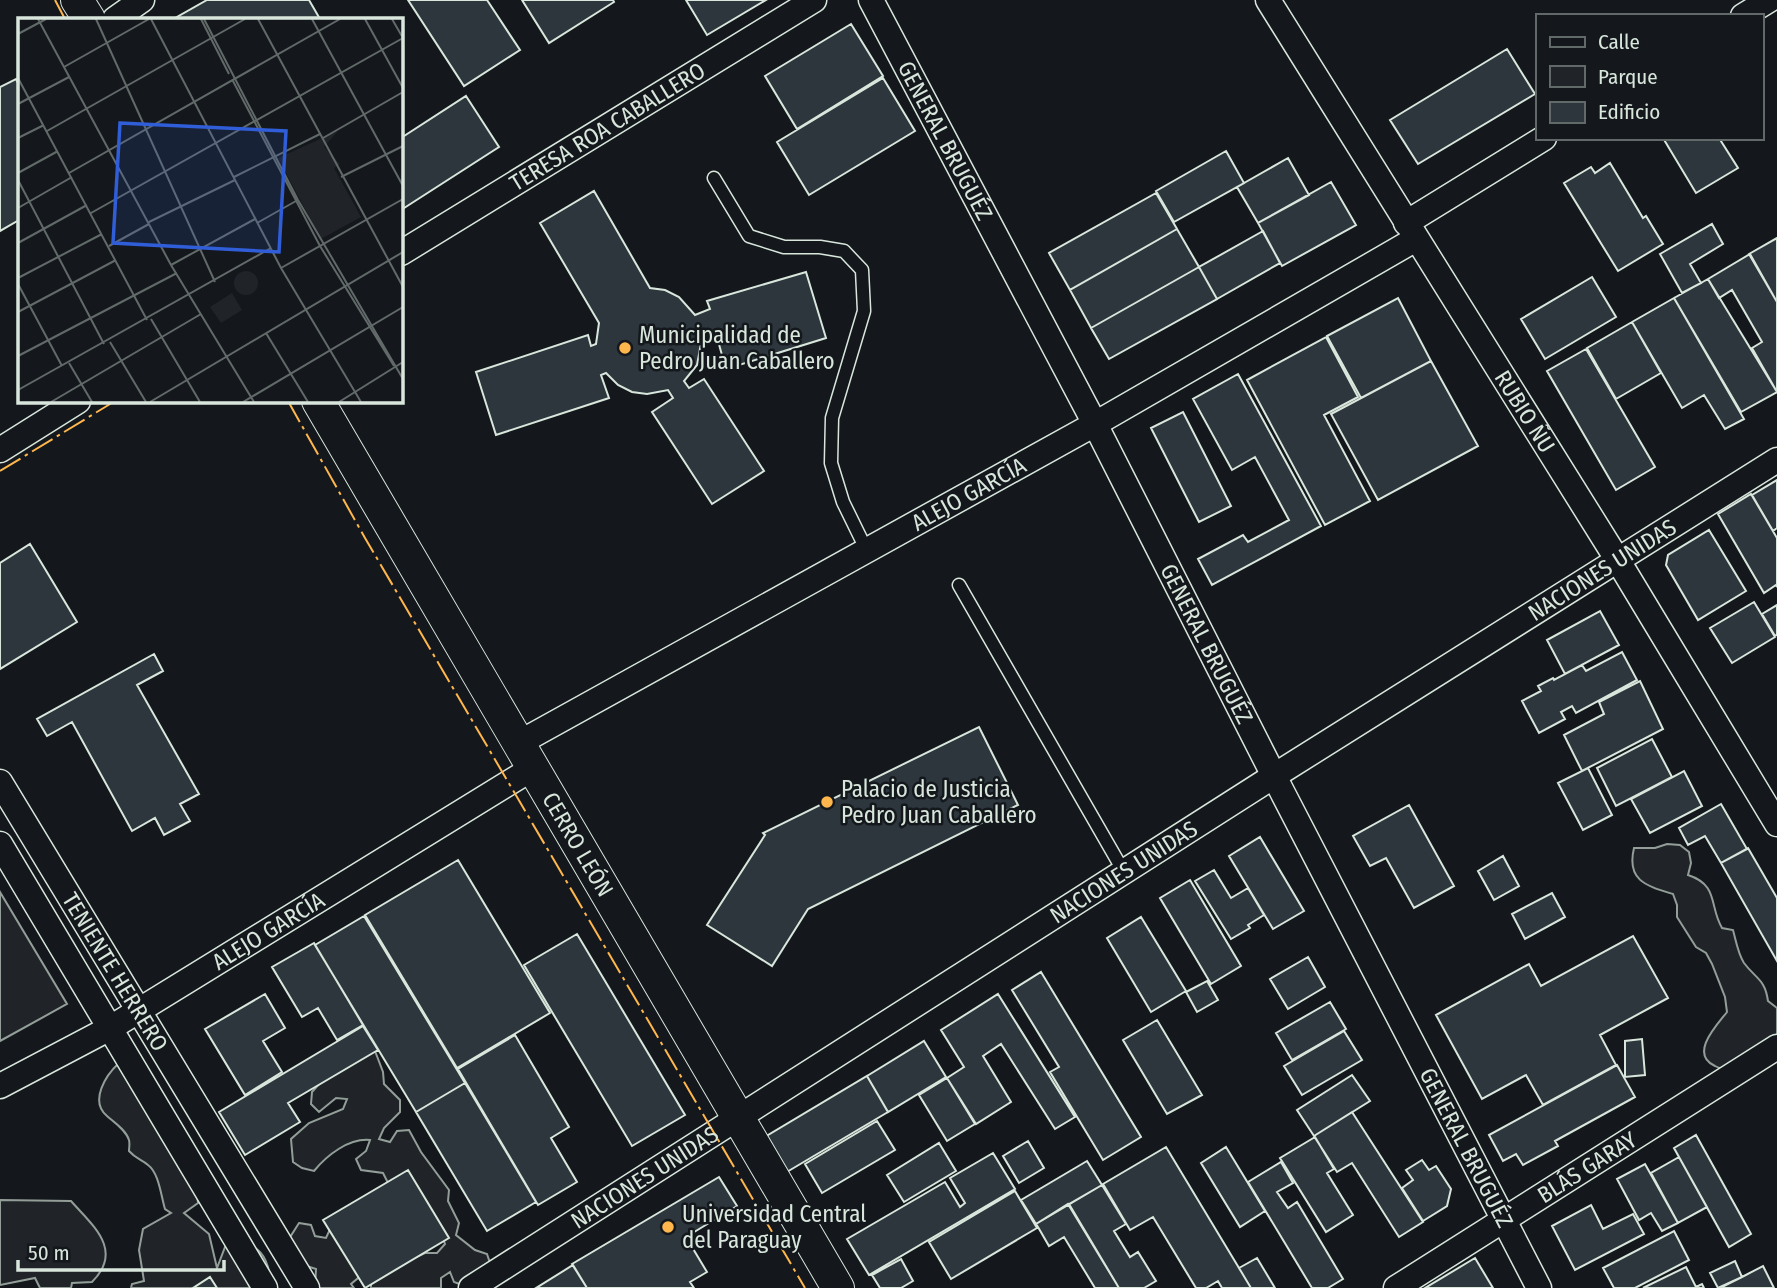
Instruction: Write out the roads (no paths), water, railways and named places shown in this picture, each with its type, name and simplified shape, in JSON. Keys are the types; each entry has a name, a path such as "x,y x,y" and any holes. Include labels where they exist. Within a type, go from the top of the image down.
{"street":[{"path":"77,0 88,18"},
{"path":"116,18 142,0"},
{"name":"TERESA ROA CABALLERO","path":"402,252 814,0"},
{"name":"GENERAL BRUGUÉZ","path":"871,0 1095,424 1539,1288"},
{"name":"RUBIO ÑU","path":"1268,0 1617,559 1777,824"},
{"path":"1746,14 1769,0"},
{"name":"ALEJO GARCÍA","path":"0,1086 138,1011 526,756 867,551 1095,424 1411,231 1541,140"},
{"path":"0,450 76,402"},
{"name":"CERRO LEÓN","path":"319,402 838,1288"},
{"name":"NACIONES UNIDAS","path":"471,1288 1274,776 1777,460"},
{"name":"TENIENTE HERRERO","path":"0,782 307,1288"},
{"name":"TENIENTE HERRERO","path":"0,844 112,1027 265,1288"},
{"name":"BLÁS GARAY","path":"1396,1288 1777,1046"},
{"path":"203,1182 231,1163"}],"lane":[{"path":"714,178 748,236 784,247 820,247 844,251 862,270 864,310 832,418 831,463 843,502 867,551"},
{"path":"959,585 1124,872"}],"place":[{"name":"Municipalidad de Pedro Juan Caballero","path":"625,348"},
{"name":"Palacio de Justicia Pedro Juan Caballero","path":"827,802"},
{"name":"Universidad Central del Paraguay","path":"668,1227"}]}
